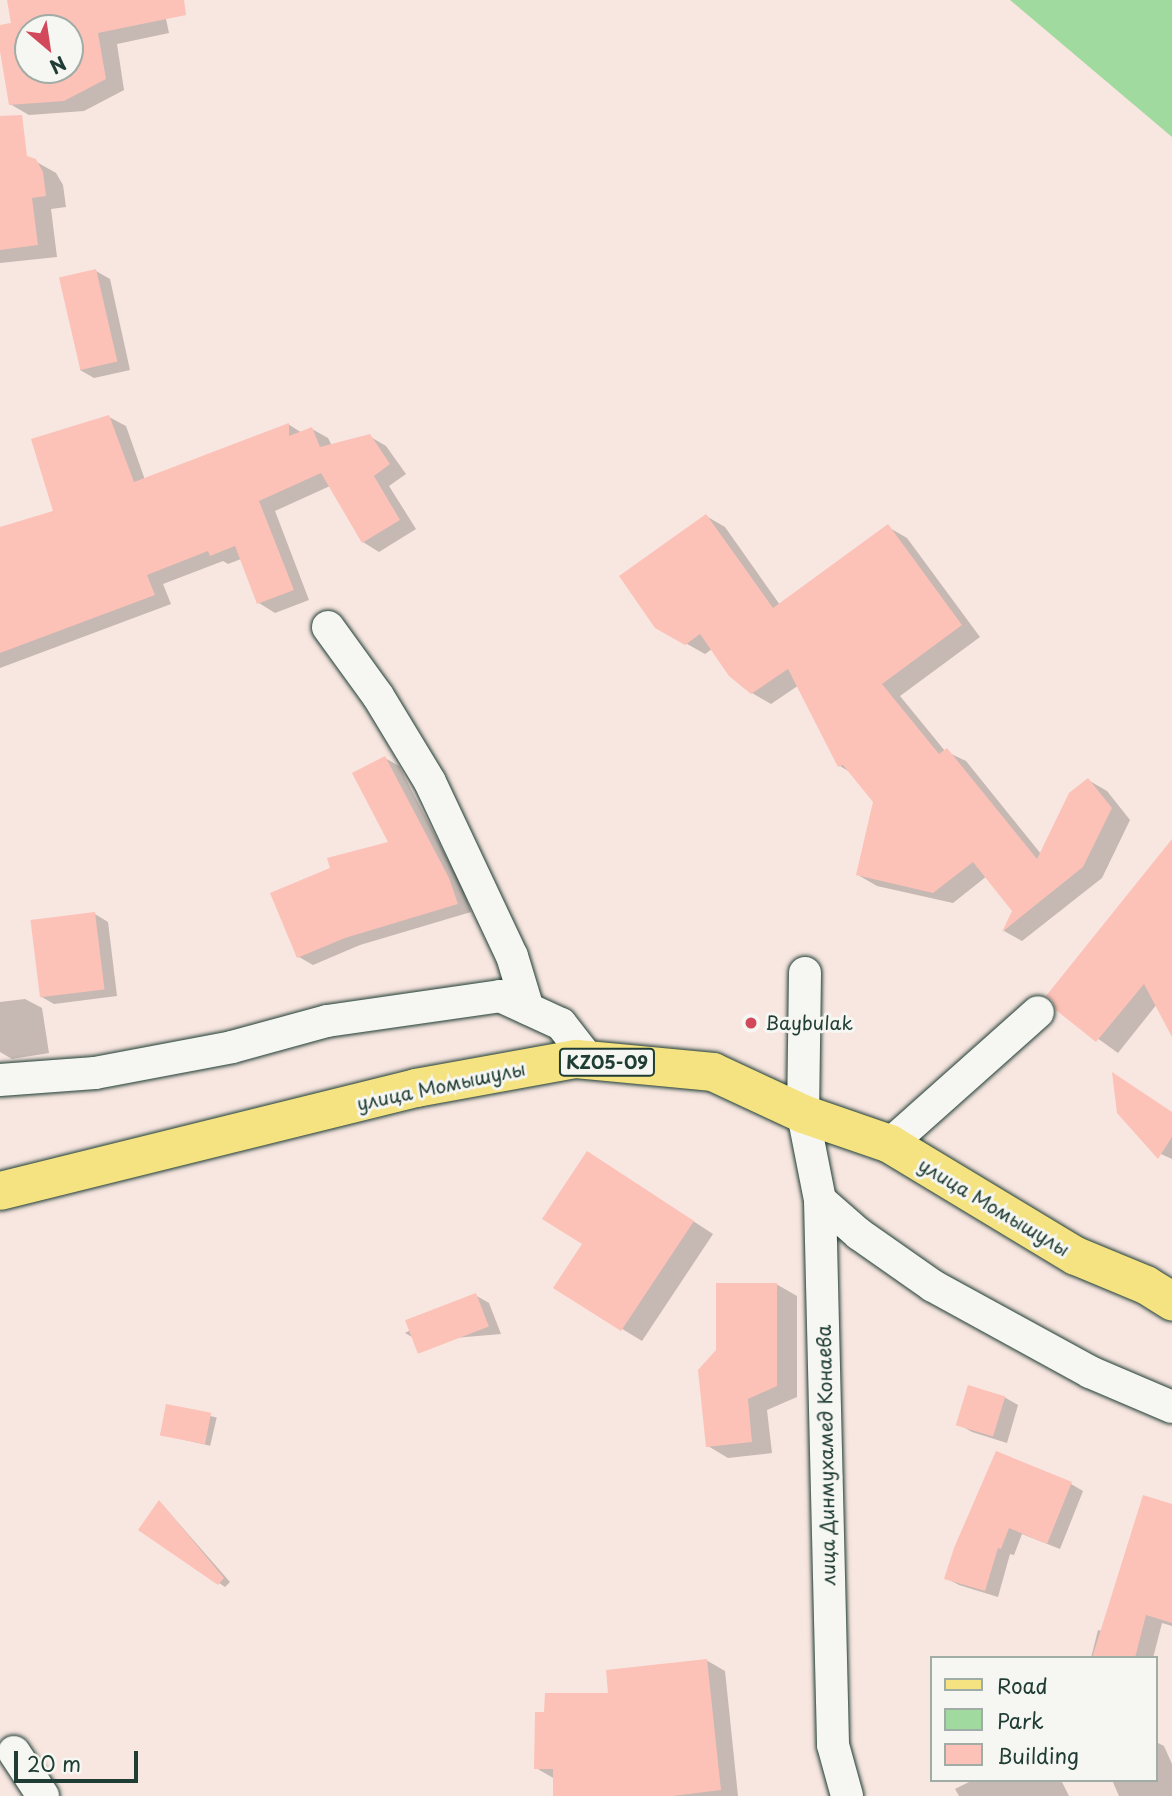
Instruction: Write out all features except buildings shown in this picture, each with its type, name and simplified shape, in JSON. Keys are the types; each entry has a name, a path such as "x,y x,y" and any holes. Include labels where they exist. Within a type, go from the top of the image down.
{"main road":[{"name":"улица Момышулы","path":"0,1191 416,1088 576,1059 589,1060 713,1072 803,1114 890,1144 1076,1256 1146,1285 1172,1301"}],"street":[{"path":"328,627 371,686 430,782 512,956 528,1009"},
{"name":"лица Динмухамед Конаева","path":"805,973 803,1114 820,1200 833,1745 847,1796"},
{"path":"0,1080 95,1073 232,1047 327,1021 500,996 561,1024 589,1060"},
{"path":"890,1144 1038,1012"},
{"path":"820,1200 859,1234 933,1286 1090,1372 1172,1407"},
{"path":"5,1750 43,1796"}],"green space":[{"path":"1010,0 1172,0 1172,137"}],"place":[{"name":"Baybulak","path":"751,1023"}]}
